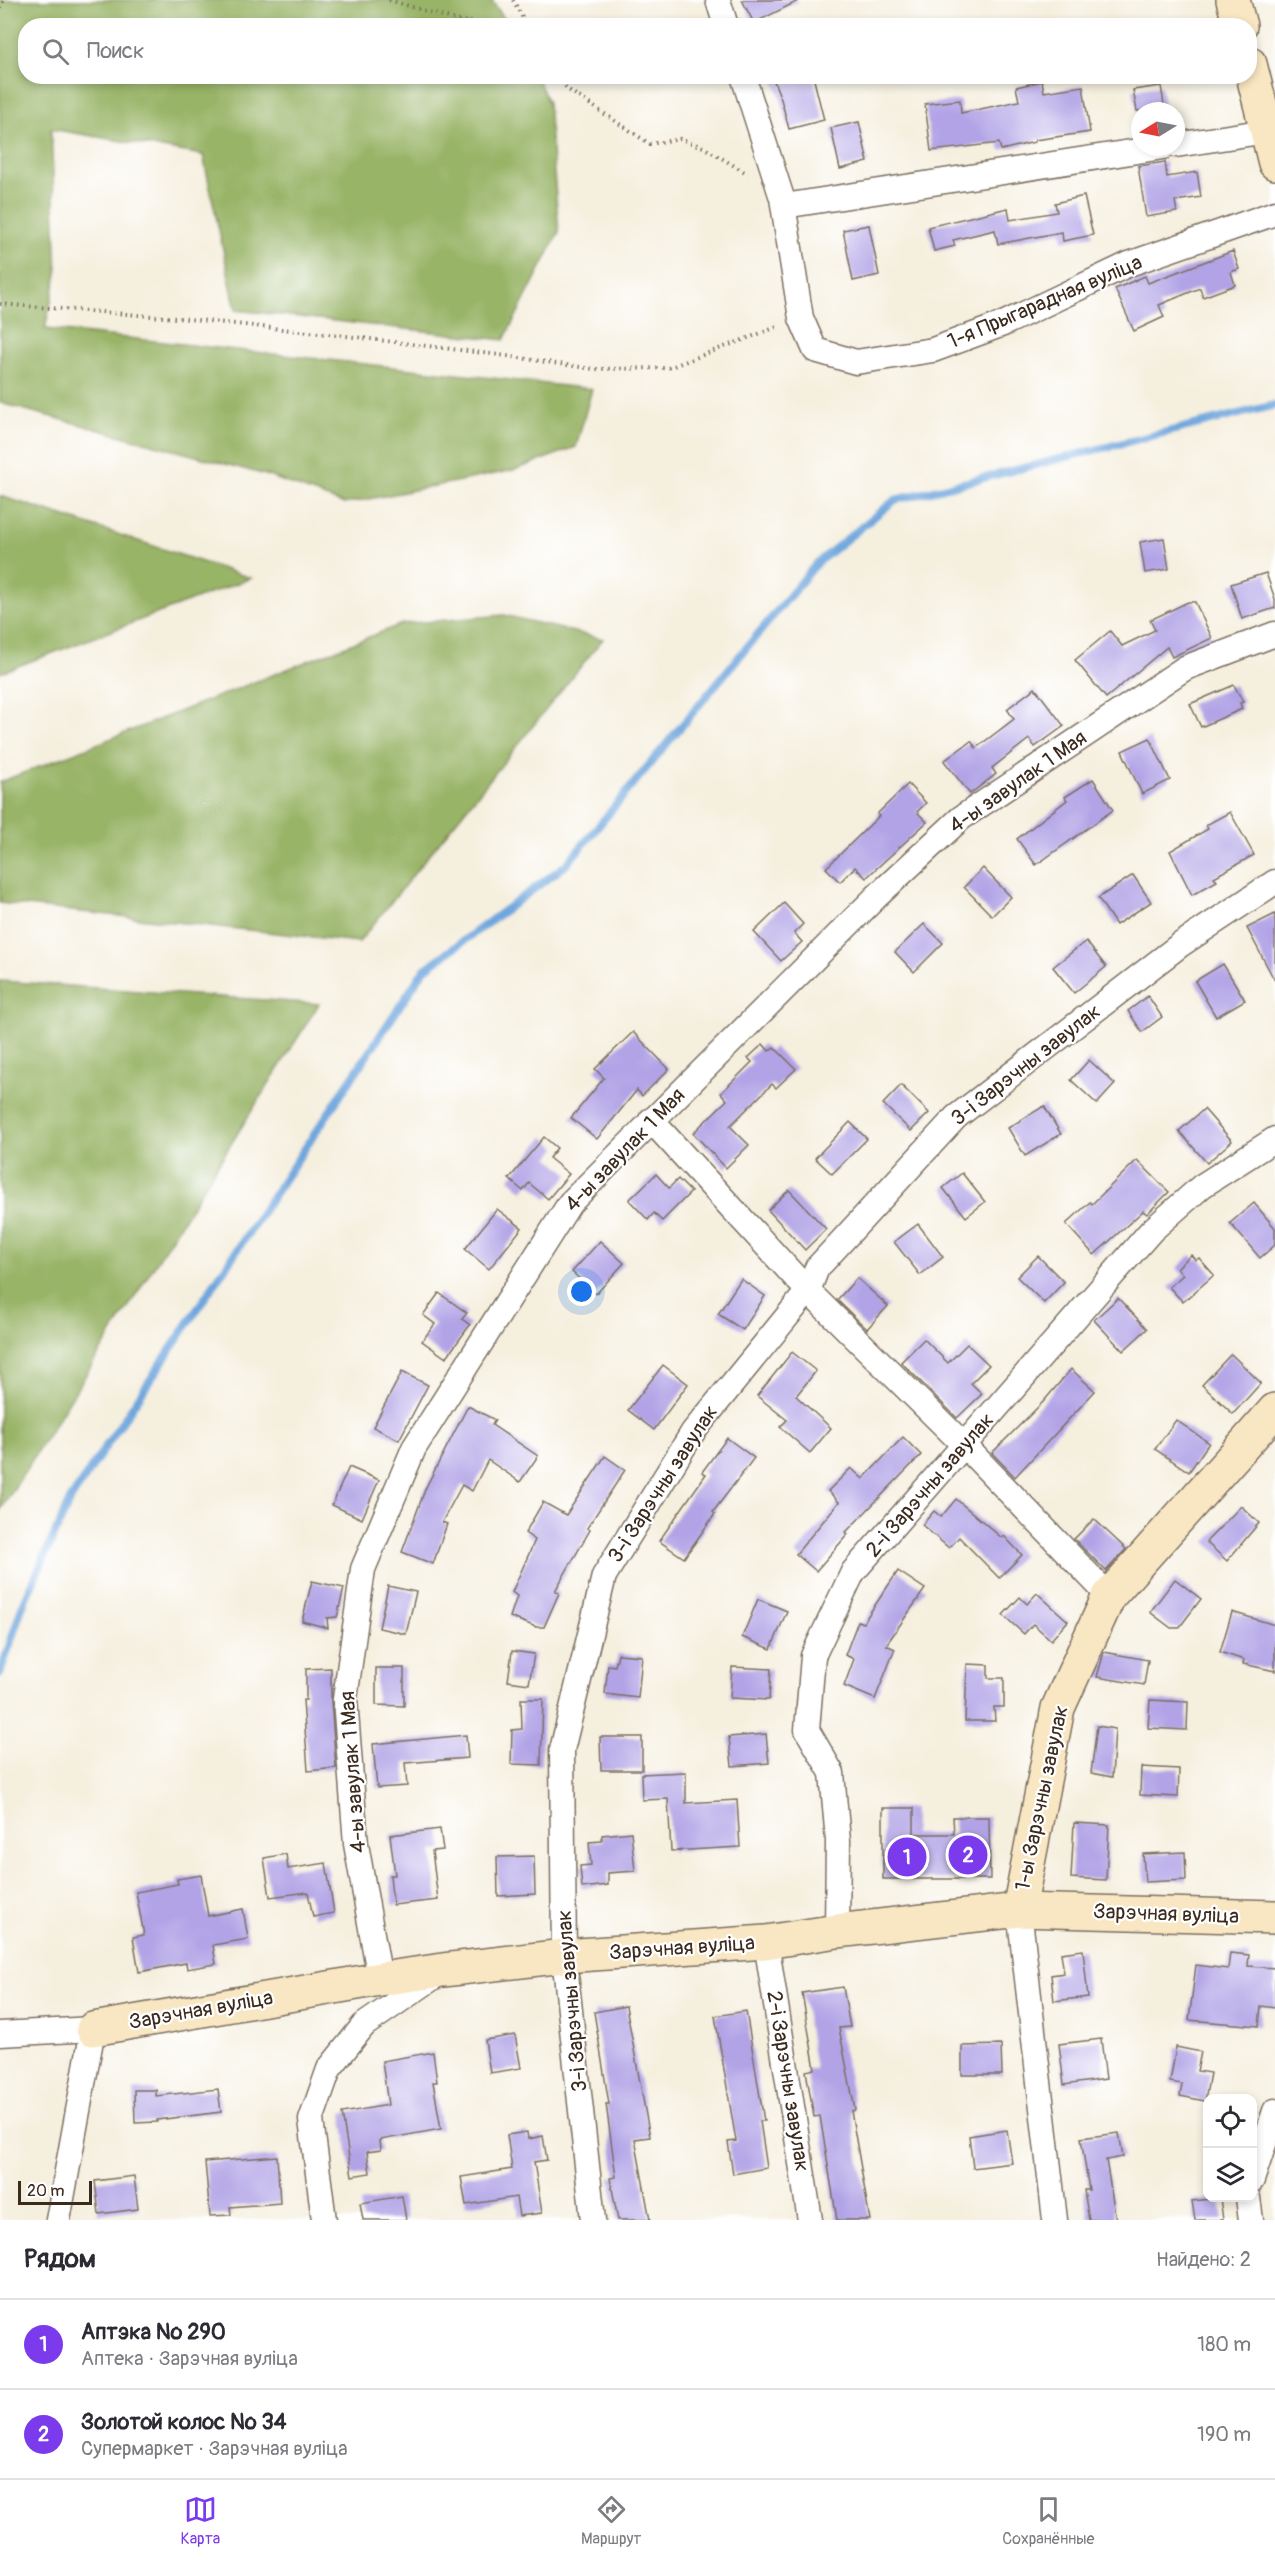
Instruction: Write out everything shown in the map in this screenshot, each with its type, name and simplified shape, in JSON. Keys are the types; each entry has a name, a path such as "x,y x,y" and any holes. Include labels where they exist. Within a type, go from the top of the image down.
{"street":[{"path":"718,0 724,18"},
{"path":"1233,0 1238,18"},
{"name":"1-я Прыгарадная вуліца","path":"746,84 783,202 801,318 815,350 856,362 933,350 1003,324 1130,264 1275,213"},
{"path":"1255,84 1275,163"},
{"path":"1185,144 1267,131"},
{"path":"783,202 1131,152"},
{"name":"4-ы завулак 1 Мая","path":"380,1979 356,1844 345,1699 363,1569 414,1448 570,1203 877,896 961,818 1185,668 1275,634"},
{"name":"3-і Зарэчны завулак","path":"593,2220 564,1956 562,1750 604,1576 693,1432 808,1291 817,1268 956,1117 1180,945 1275,882"},
{"path":"651,1120 808,1291 964,1445 1109,1596"},
{"name":"2-і Зарэчны завулак","path":"837,1931 838,1841 832,1773 807,1730 813,1656 854,1572 1151,1231 1202,1186 1275,1139"},
{"name":"1-ы Зарэчны завулак","path":"1054,2220 1019,1910 1058,1708 1109,1596 1275,1410"},
{"name":"Зарэчная вуліца","path":"93,2029 443,1970 564,1956 766,1942 837,1931 1019,1910 1275,1917"},
{"name":"2-і Зарэчны завулак","path":"766,1942 810,2220"},
{"path":"324,2220 311,2120 329,2069 364,2025 443,1970"},
{"path":"0,2034 93,2029 58,2220"},
{"path":"1257,2165 1275,2111"},
{"path":"1249,2202 1251,2220"}],"path":[{"path":"0,8 4,0"},
{"path":"389,0 449,18"},
{"path":"513,0 523,18"},
{"path":"564,84 567,89 650,144 680,139 703,147 733,163 783,202"},
{"path":"0,304 189,319 335,335 593,369 668,368 801,318"}],"green space":[{"path":"0,0 491,0 504,18 18,18 18,84 540,84 548,103 559,232 504,340 236,310 203,155 51,129 57,274 45,329 592,389 576,447 515,470 344,504 266,475 0,403"},
{"path":"0,496 32,506 251,578 0,673"},
{"path":"504,615 603,639 359,942 0,903 0,782 402,624"},
{"path":"0,981 319,1004 0,1511"}],"building":[{"path":"742,0 800,0 764,18 751,18"},
{"path":"775,84 815,84 824,120 789,129"},
{"path":"1043,84 1044,92 1083,86 1090,132 1035,140 1035,142 1001,150 999,143 931,151 925,104 960,100 961,113 1019,101 1016,87"},
{"path":"1161,86 1164,102 1135,102 1133,90"},
{"path":"859,122 868,162 840,169 831,128"},
{"path":"1165,162 1167,177 1197,172 1201,197 1175,201 1177,212 1146,217 1138,166"},
{"path":"1084,196 1093,235 1063,241 1062,232 998,244 995,230 953,240 955,246 934,251 928,227 1008,208 1010,220 1057,212 1055,203"},
{"path":"869,225 879,275 853,281 843,230"},
{"path":"1233,251 1239,269 1231,272 1235,285 1203,297 1200,288 1159,305 1164,317 1134,331 1115,289 1145,276 1148,283"},
{"path":"1164,538 1169,569 1145,573 1140,542"},
{"path":"1266,573 1275,599 1275,608 1242,619 1231,584"},
{"path":"1188,602 1195,602 1212,638 1172,657 1167,647 1106,698 1075,660 1110,631 1122,646 1155,630 1150,620"},
{"path":"1234,685 1243,702 1240,703 1242,709 1201,727 1190,704"},
{"path":"1035,688 1064,726 1035,747 1029,739 992,768 996,774 970,794 944,761 971,741 976,748 1014,719 1007,709"},
{"path":"1150,738 1170,780 1142,794 1122,751"},
{"path":"1093,779 1113,810 1036,865 1017,839 1067,800 1065,797"},
{"path":"908,784 926,803 917,812 927,822 866,878 855,867 840,882 826,868"},
{"path":"1230,812 1254,855 1214,877 1217,881 1192,895 1170,851 1208,829 1206,825"},
{"path":"983,868 1011,897 992,916 964,887"},
{"path":"1133,875 1151,902 1116,925 1098,898"},
{"path":"784,903 803,924 794,933 802,942 781,961 754,932"},
{"path":"1275,914 1275,981 1247,928"},
{"path":"924,924 943,943 914,972 895,952"},
{"path":"1086,941 1106,967 1074,993 1053,967"},
{"path":"1223,964 1245,1000 1216,1017 1195,981"},
{"path":"1148,996 1162,1017 1142,1032 1128,1011"},
{"path":"633,1032 669,1069 642,1096 637,1090 597,1139 571,1118 604,1078 595,1069"},
{"path":"763,1044 769,1051 774,1047 796,1069 776,1088 772,1084 730,1126 749,1145 726,1168 693,1133 727,1100 721,1093 752,1062 748,1058"},
{"path":"1089,1060 1115,1084 1097,1104 1071,1080"},
{"path":"901,1085 929,1113 911,1131 883,1104"},
{"path":"1044,1106 1061,1134 1025,1156 1008,1128"},
{"path":"1204,1109 1232,1141 1207,1163 1179,1131"},
{"path":"850,1122 867,1139 832,1174 815,1158"},
{"path":"544,1137 557,1148 549,1158 569,1174 548,1199 529,1183 523,1191 509,1179"},
{"path":"1137,1160 1169,1192 1147,1214 1143,1211 1094,1255 1066,1224 1090,1202 1092,1204"},
{"path":"962,1173 985,1202 966,1217 943,1188"},
{"path":"656,1174 669,1188 678,1179 691,1192 662,1221 654,1213 648,1220 629,1200"},
{"path":"789,1190 826,1229 805,1250 768,1210"},
{"path":"1254,1203 1275,1228 1275,1245 1260,1258 1230,1223"},
{"path":"497,1209 522,1228 489,1269 465,1249"},
{"path":"918,1224 943,1257 920,1275 894,1242"},
{"path":"600,1241 624,1263 596,1294 572,1272"},
{"path":"1191,1255 1196,1260 1199,1258 1214,1275 1183,1302 1169,1287 1183,1275 1177,1268"},
{"path":"1038,1256 1064,1282 1044,1303 1017,1277"},
{"path":"857,1278 888,1306 867,1329 837,1300"},
{"path":"741,1279 765,1296 743,1330 718,1314"},
{"path":"439,1293 467,1313 462,1319 470,1325 446,1358 422,1341 435,1324 423,1315"},
{"path":"1118,1298 1147,1329 1123,1351 1094,1320"},
{"path":"924,1339 948,1363 967,1344 989,1365 971,1383 982,1394 957,1418 901,1362"},
{"path":"792,1352 816,1371 796,1396 831,1428 810,1453 780,1427 787,1420 757,1396"},
{"path":"1231,1354 1261,1383 1233,1414 1202,1385"},
{"path":"663,1365 688,1384 654,1430 628,1410"},
{"path":"1071,1369 1095,1391 1015,1477 992,1453 1044,1401"},
{"path":"402,1372 428,1385 399,1440 373,1427"},
{"path":"468,1406 495,1420 492,1425 538,1456 520,1482 488,1460 472,1491 462,1485 442,1522 447,1524 433,1564 402,1552 426,1487"},
{"path":"1176,1420 1209,1443 1189,1472 1155,1449"},
{"path":"903,1437 921,1455 846,1532 848,1534 816,1571 796,1554 839,1502 828,1491 851,1468 863,1479"},
{"path":"727,1438 754,1458 713,1512 715,1514 684,1558 659,1541 706,1474 702,1472"},
{"path":"605,1456 625,1470 587,1528 590,1530 555,1591 559,1593 544,1627 536,1627 510,1617 517,1596 512,1592 535,1540 525,1533 543,1502 566,1515"},
{"path":"349,1467 379,1480 362,1519 332,1505"},
{"path":"956,1499 1002,1538 1004,1536 1022,1555 999,1578 959,1537 949,1548 922,1525 934,1511 941,1517"},
{"path":"1241,1506 1259,1523 1227,1561 1206,1542"},
{"path":"1094,1519 1126,1549 1106,1571 1074,1539"},
{"path":"898,1571 925,1589 886,1645 895,1649 875,1699 844,1686 854,1659 845,1655 858,1621 863,1623"},
{"path":"1175,1579 1201,1599 1179,1628 1171,1628 1150,1612"},
{"path":"312,1581 344,1588 337,1617 327,1618 328,1628 302,1621"},
{"path":"388,1586 416,1592 406,1634 379,1628"},
{"path":"1037,1593 1068,1621 1051,1640 1033,1624 1024,1634 1003,1615 1020,1597 1027,1604"},
{"path":"758,1599 787,1611 771,1649 742,1637"},
{"path":"1232,1612 1275,1625 1275,1671 1243,1664 1244,1660 1220,1652"},
{"path":"512,1651 534,1654 529,1684 508,1681"},
{"path":"1104,1652 1148,1660 1144,1685 1097,1677"},
{"path":"618,1654 642,1656 638,1698 605,1694 608,1665 615,1666"},
{"path":"967,1664 988,1665 988,1678 1004,1678 1004,1707 994,1707 995,1721 965,1721"},
{"path":"732,1667 771,1669 769,1700 730,1698"},
{"path":"331,1668 336,1768 308,1771 303,1700 306,1700 306,1669"},
{"path":"376,1668 404,1668 404,1706 376,1705"},
{"path":"521,1699 543,1699 541,1765 511,1764 512,1730 522,1729"},
{"path":"1150,1700 1188,1702 1187,1730 1148,1728"},
{"path":"1097,1726 1115,1729 1112,1777 1091,1773"},
{"path":"766,1734 769,1763 732,1766 729,1737"},
{"path":"466,1735 468,1758 405,1763 407,1786 377,1788 373,1744"},
{"path":"600,1737 642,1737 642,1770 601,1770"},
{"path":"1141,1767 1179,1769 1178,1797 1140,1795"},
{"path":"686,1772 686,1803 737,1800 740,1847 671,1851 668,1799 642,1800 641,1774"},
{"path":"883,1808 914,1808 914,1834 954,1834 953,1817 989,1817 990,1879 883,1879"},
{"path":"1074,1823 1109,1825 1106,1880 1071,1878"},
{"path":"440,1829 443,1850 432,1851 438,1900 393,1905 390,1875 395,1875 390,1835"},
{"path":"631,1832 635,1871 608,1873 608,1885 582,1888 580,1866 591,1865 589,1842 602,1841 602,1835"},
{"path":"1185,1852 1186,1880 1145,1882 1143,1854"},
{"path":"286,1854 288,1869 326,1863 334,1913 313,1917 308,1892 270,1897 264,1858"},
{"path":"534,1856 535,1894 498,1896 497,1857"},
{"path":"201,1875 208,1916 243,1909 248,1939 213,1945 216,1964 187,1969 186,1963 139,1972 133,1937 144,1935 136,1892 178,1884 177,1879"},
{"path":"1083,1950 1088,1997 1054,2001 1051,1975 1064,1973 1061,1953"},
{"path":"1230,1953 1249,1955 1248,1966 1275,1968 1275,2008 1261,2006 1259,2026 1189,2020 1196,1965 1228,1969"},
{"path":"843,1987 850,2027 839,2028 855,2110 851,2111 870,2220 837,2220 820,2116 814,2117 806,2071 815,2069 802,1993"},
{"path":"626,2006 650,2137 635,2139 650,2220 618,2220 610,2178 616,2177 606,2104 609,2104 594,2012"},
{"path":"746,2011 764,2121 760,2121 767,2168 733,2174 728,2142 736,2141 715,2016"},
{"path":"515,2035 521,2068 490,2073 485,2040"},
{"path":"1101,2039 1106,2079 1064,2085 1059,2044"},
{"path":"1001,2045 1002,2075 962,2075 962,2046"},
{"path":"1176,2047 1201,2052 1197,2071 1210,2073 1203,2101 1180,2096 1182,2084 1170,2082"},
{"path":"433,2052 437,2082 433,2082 441,2129 380,2140 381,2150 367,2152 370,2173 352,2176 342,2113 388,2105 382,2061"},
{"path":"218,2089 221,2112 135,2123 134,2090 156,2090 156,2096"},
{"path":"1007,2130 1012,2163 973,2168 969,2136"},
{"path":"527,2132 528,2139 543,2136 547,2160 534,2162 542,2213 519,2216 516,2197 466,2205 461,2177 512,2169 507,2135"},
{"path":"1119,2133 1123,2157 1106,2160 1116,2220 1089,2220 1084,2190 1089,2190 1081,2138"},
{"path":"277,2156 280,2203 230,2207 231,2215 210,2216 205,2162"},
{"path":"134,2176 138,2209 99,2214 95,2181"},
{"path":"402,2196 406,2220 363,2220 360,2203"},
{"path":"1192,2201 1221,2202 1223,2220 1195,2220"}],"waterway":[{"path":"0,1674 22,1607 70,1500 424,970 566,865 817,563 895,500 1275,405"}],"place":[{"name":"Золотой колос № 34","path":"968,1855"},
{"name":"Аптэка № 290","path":"907,1857"}]}
